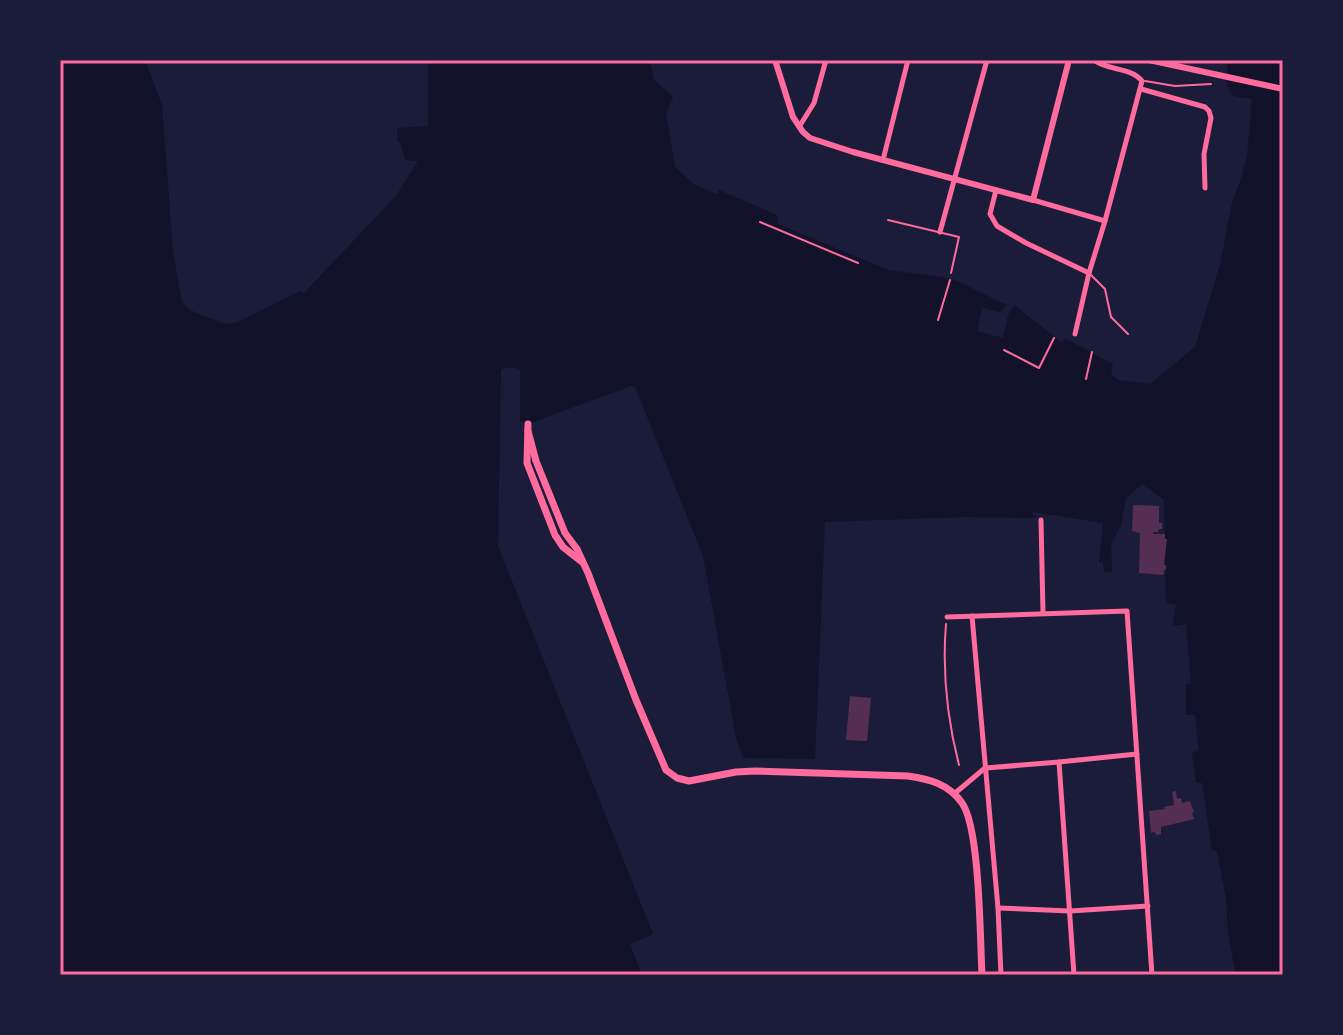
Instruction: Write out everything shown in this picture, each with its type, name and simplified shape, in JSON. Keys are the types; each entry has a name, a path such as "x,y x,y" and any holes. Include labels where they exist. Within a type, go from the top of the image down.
{"main road":[{"path":"528,428 536,461 565,533 584,563 666,770 671,776 689,781 755,771 908,776 936,781 954,794 967,811 972,831 982,975"}],"street":[{"path":"775,60 793,117 810,138 1105,221"},
{"path":"799,127 814,103 826,60"},
{"path":"883,160 908,60"},
{"path":"940,232 987,60"},
{"path":"1033,200 1069,60"},
{"path":"1075,334 1142,81 1136,74 1100,65 1094,60"},
{"path":"1149,60 1283,89"},
{"path":"1141,89 1205,107 1209,111 1211,118 1204,154 1205,188"},
{"path":"996,190 990,214 997,226 1089,273"},
{"path":"1041,520 1043,613"},
{"path":"947,617 1127,611 1152,975"},
{"path":"972,616 998,908 1001,975"},
{"path":"954,794 986,768 1137,754"},
{"path":"1059,762 1074,975"},
{"path":"998,908 1070,911 1148,906"}],"lane":[{"path":"1142,81 1175,86 1211,84"},
{"path":"888,220 959,238 951,273"},
{"path":"1089,273 1104,287 1111,317 1128,334"}],"path":[{"path":"760,222 858,263"},
{"path":"938,320 951,279"},
{"path":"1004,350 1039,368 1054,338"},
{"path":"1086,379 1092,352"},
{"path":"947,617 944,649 946,705 959,765"}],"shaded area":[{"path":"60,60 145,60 162,105 173,252 181,297 190,310 222,323 238,322 300,291 304,293 396,196 418,161 405,160 401,143 397,141 397,128 428,126 428,60 650,60 654,80 673,97 666,114 675,167 695,185 716,194 719,190 777,215 778,224 888,270 957,281 1007,305 1014,305 1062,343 1065,338 1113,364 1111,374 1118,380 1150,384 1195,347 1220,265 1232,202 1247,156 1252,99 1233,96 1226,84 1228,60 1283,60 1283,975 1236,975 1217,851 1212,850 1202,783 1196,782 1192,753 1199,750 1195,715 1186,715 1186,684 1191,683 1186,624 1173,626 1176,604 1166,603 1164,500 1142,484 1126,499 1121,526 1111,544 1112,571 1104,572 1103,562 1099,562 1103,523 1033,512 1032,515 1039,516 825,522 815,759 743,758 736,738 703,556 635,387 528,424 520,421 520,370 515,367 501,369 498,546 653,934 630,944 642,975 60,975"}],"pier":[{"path":"1007,305 1014,305 1008,315 1003,338 977,331 982,308 1001,312"}],"building":[{"path":"1133,505 1159,506 1162,529 1153,534 1165,534 1167,539 1164,575 1139,573 1140,533 1132,531"},
{"path":"850,696 871,698 867,741 846,740"},
{"path":"1176,791 1177,799 1181,798 1182,803 1190,801 1194,819 1161,827 1161,834 1151,833 1149,811 1174,805 1172,792"}]}
